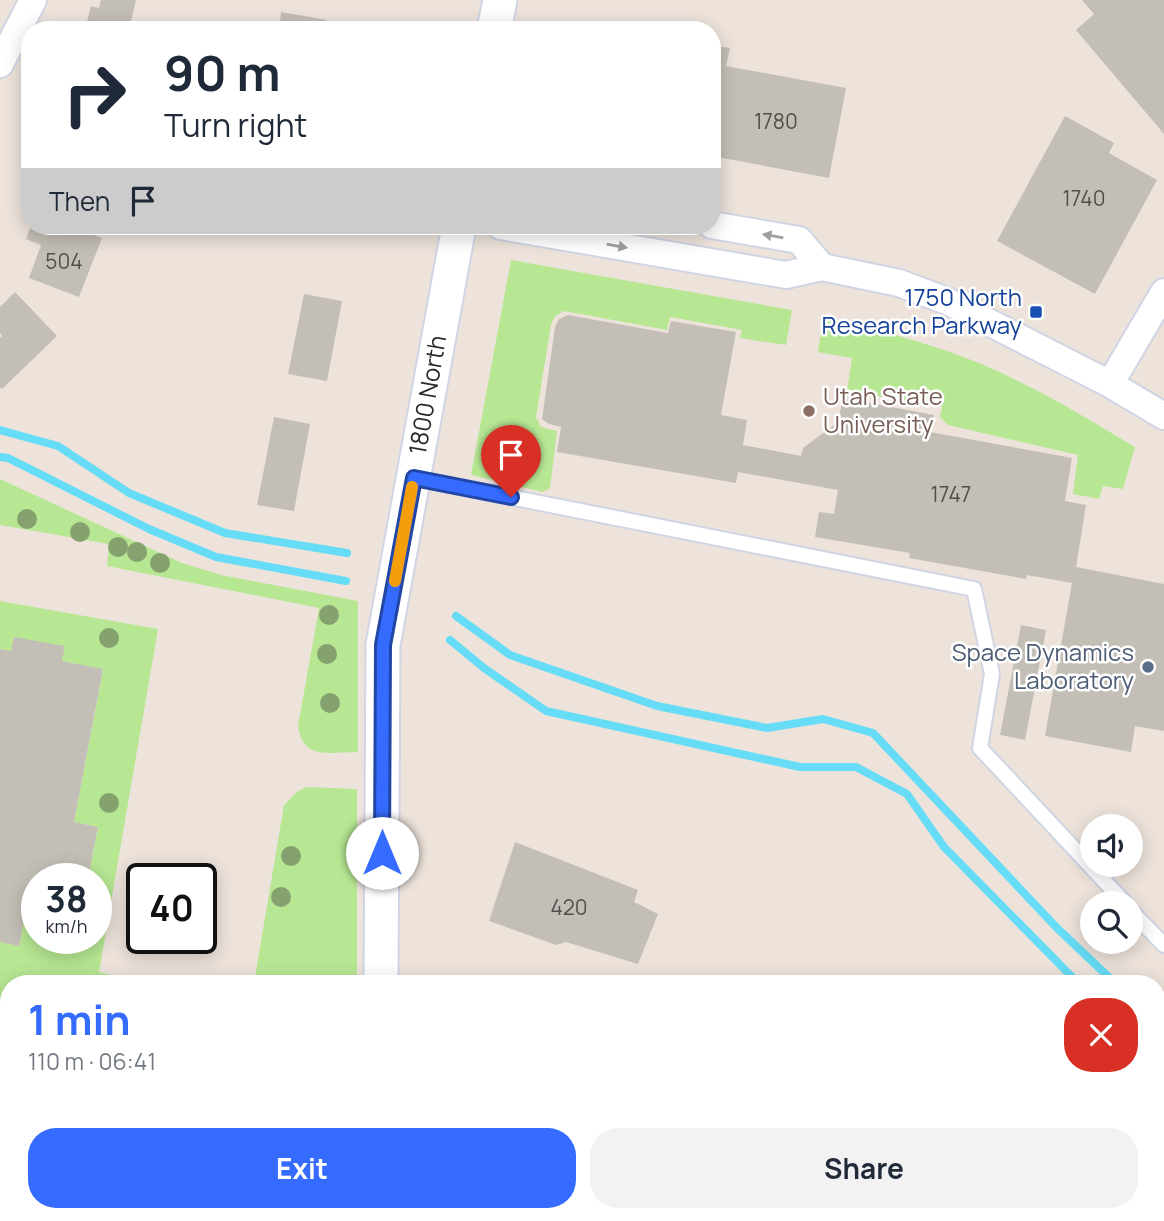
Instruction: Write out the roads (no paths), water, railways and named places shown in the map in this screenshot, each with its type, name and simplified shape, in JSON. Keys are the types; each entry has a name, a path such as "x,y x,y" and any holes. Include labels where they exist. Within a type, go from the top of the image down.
{"street":[{"path":"22,21 33,0"},
{"path":"496,21 500,0"},
{"path":"0,64 21,23"},
{"path":"721,227 799,240 822,267"},
{"name":"1800 North","path":"382,975 383,645 457,235"},
{"path":"553,235 786,275 822,267 899,283 947,301 1110,384 1164,416"},
{"path":"1110,384 1164,292"}],"lane":[{"path":"414,478 974,589 992,674 980,748 1114,891"},
{"path":"1143,923 1164,945"}],"waterway":[{"path":"0,430 58,446 129,493 225,533 347,553"},
{"path":"0,457 8,458 149,529 216,557 346,581"},
{"path":"456,616 510,655 657,706 767,728 823,719 873,733 1057,928 1107,975"},
{"path":"450,640 484,668 546,711 800,767 856,767 907,794 944,847 1070,975"}],"place":[{"name":"1750 North Research Parkway","path":"1036,312"},
{"name":"Utah State University","path":"809,411"},
{"name":"Space Dynamics Laboratory","path":"1148,667"}]}
